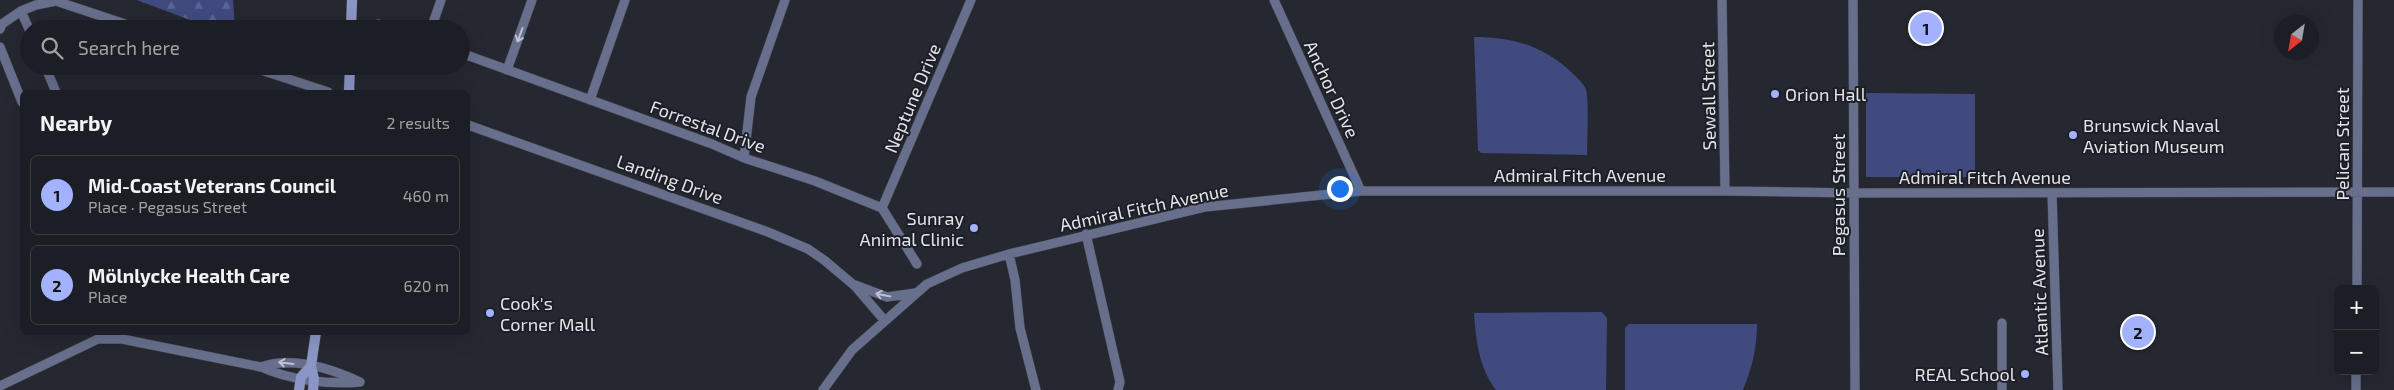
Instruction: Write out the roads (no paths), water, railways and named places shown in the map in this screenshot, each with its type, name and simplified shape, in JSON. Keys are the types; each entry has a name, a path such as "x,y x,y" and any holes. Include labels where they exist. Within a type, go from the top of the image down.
{"main road":[{"path":"351,20 352,0"},
{"path":"348,90 349,75"},
{"path":"314,385 311,366 316,335"},
{"path":"299,390 301,377 311,366"}],"street":[{"path":"434,20 441,0"},
{"path":"507,70 532,0"},
{"path":"590,100 625,0"},
{"path":"744,158 751,97 785,0"},
{"name":"Neptune Drive","path":"882,208 971,0"},
{"name":"Anchor Drive","path":"1274,0 1361,191"},
{"name":"Sewall Street","path":"1722,0 1726,191"},
{"name":"Pegasus Street","path":"1853,0 1855,390"},
{"name":"Pelican Street","path":"2357,285 2358,0"},
{"path":"0,29 2,24 22,11 36,5 56,1 113,20"},
{"path":"22,11 26,20"},
{"path":"0,47 20,97"},
{"name":"Forrestal Drive","path":"470,56 712,144 744,158 816,181 882,208"},
{"path":"49,75 55,90"},
{"path":"276,75 322,90"},
{"name":"Landing Drive","path":"470,125 790,240 824,260 851,283 885,321"},
{"name":"Admiral Fitch Avenue","path":"823,390 852,350 927,284 962,268 1009,254 1204,207 1361,191 1726,191 1854,194 2394,192"},
{"name":"Atlantic Avenue","path":"2052,193 2058,390"},
{"path":"882,208 916,264"},
{"path":"1086,234 1120,382 1118,390"},
{"path":"1009,254 1015,280 1020,328 1036,390"},
{"name":"Landing Drive","path":"851,283 873,293 887,296 918,293"},
{"path":"2002,323 2002,390"},
{"path":"0,386 98,339 122,339 262,367 274,372 301,377 314,385 360,382 338,372 311,366 277,362 262,367"},
{"path":"2356,375 2356,390"}],"place":[{"name":"Mid-Coast Veterans Council","path":"1926,28"},
{"name":"Orion Hall","path":"1775,94"},
{"name":"Brunswick Naval Aviation Museum","path":"2073,135"},
{"name":"Sunray Animal Clinic","path":"974,228"},
{"name":"Cook's Corner Mall","path":"490,313"},
{"name":"Mölnlycke Health Care","path":"2138,332"},
{"name":"REAL School","path":"2025,374"}]}
